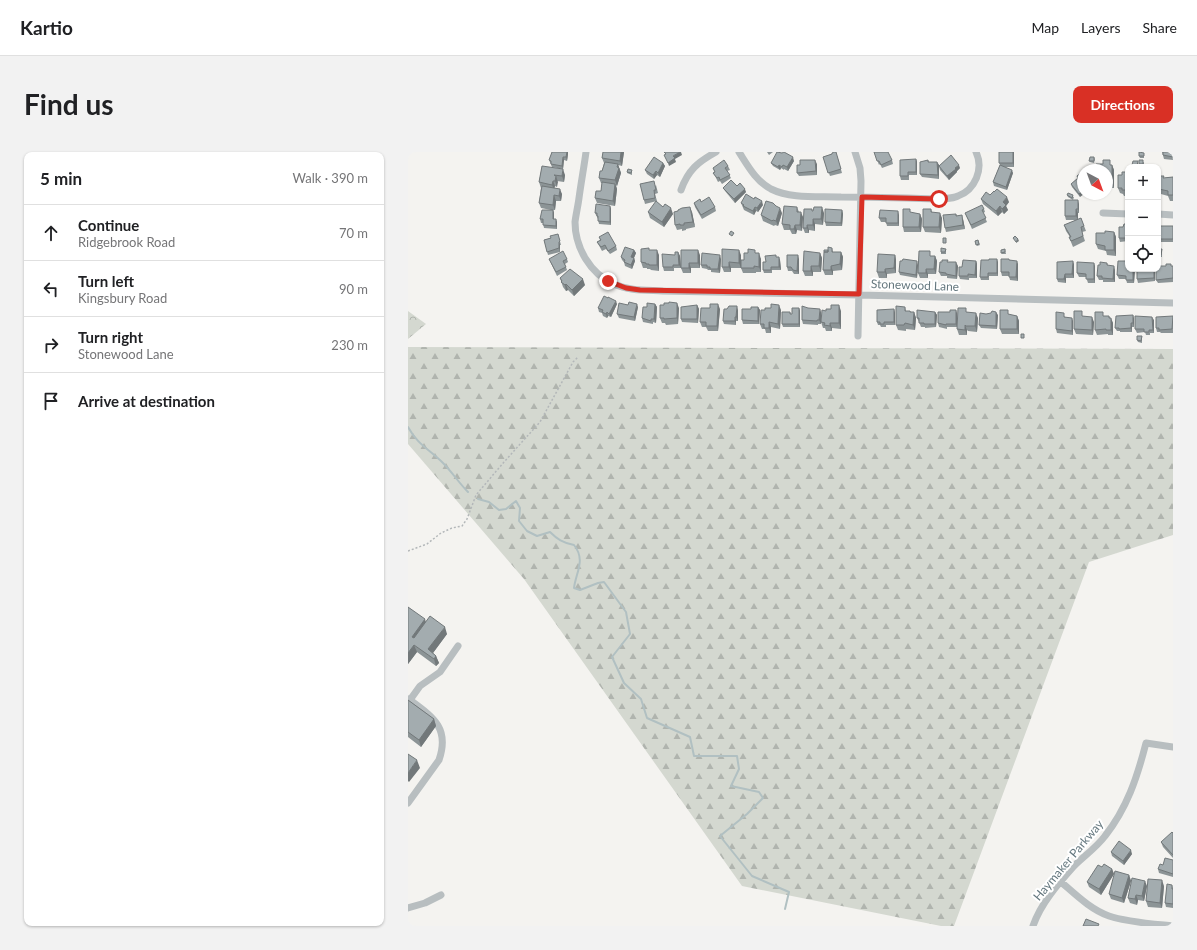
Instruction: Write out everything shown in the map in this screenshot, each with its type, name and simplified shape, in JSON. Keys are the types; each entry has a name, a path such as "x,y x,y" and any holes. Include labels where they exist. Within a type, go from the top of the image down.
{"street":[{"name":"Stonewood Lane","path":"586,152 575,221 577,237 590,266 608,281 626,288 647,290 859,294 1173,303"},
{"path":"681,190 689,172 697,164 716,152"},
{"path":"739,152 753,174 762,183 772,189 791,195 939,199 958,196 966,192 976,181 979,173 979,164 976,152"},
{"path":"855,152 860,168 862,197 858,336"},
{"path":"1103,213 1125,214"},
{"path":"1161,214 1173,215"},
{"path":"408,803 439,760 442,753 443,741 438,723 409,699 425,682 440,672 458,646"},
{"name":"Haymaker Parkway","path":"1033,926 1046,900 1074,866 1104,837 1123,810 1139,773 1146,743 1173,747"},
{"path":"1061,882 1086,903 1108,916 1138,922 1173,926"},
{"path":"408,908 425,903 441,895"}],"path":[{"path":"408,551 426,544 440,533 462,526 473,506 476,496 540,422 573,362 578,357"}],"green space":[{"path":"408,311 426,324 408,339"},
{"path":"408,347 1173,349 1173,535 1089,562 954,926 941,926 742,886 524,579 408,444"}],"building":[{"path":"552,152 567,152 566,157 563,157 562,166 551,164 551,161 549,160"},
{"path":"603,152 621,152 620,161 602,158"},
{"path":"664,152 680,152 673,156 675,158 668,163"},
{"path":"777,152 784,152 793,157 787,167 783,165 782,167 779,165 778,167 771,163"},
{"path":"836,152 841,169 828,173 823,157"},
{"path":"874,152 888,152 892,160 881,165 879,161 877,161"},
{"path":"999,152 1013,152 1013,163 999,163"},
{"path":"1139,152 1144,153 1144,156 1139,156"},
{"path":"1163,152 1173,152 1173,157 1163,155"},
{"path":"951,155 959,165 947,176 939,166"},
{"path":"654,157 663,163 658,173 656,171 653,175 645,170"},
{"path":"1090,157 1094,157 1094,161 1089,161"},
{"path":"916,159 916,172 908,172 908,176 900,176 900,160"},
{"path":"724,160 728,166 725,168 730,175 720,180 719,177 717,178 713,173 715,172 713,168"},
{"path":"800,160 815,160 816,171 797,173 797,165 800,165"},
{"path":"928,160 928,162 937,162 938,175 920,174 920,162"},
{"path":"1103,160 1110,160 1110,164 1103,164"},
{"path":"1139,160 1143,160 1143,164 1139,164"},
{"path":"1133,161 1138,161 1137,164 1132,164"},
{"path":"605,162 618,164 617,167 619,168 615,180 599,178 600,171 602,171"},
{"path":"1000,165 1012,170 1006,187 993,182"},
{"path":"542,166 563,169 562,176 554,175 556,176 555,181 553,181 552,185 539,182"},
{"path":"628,169 632,170 631,173 627,172"},
{"path":"1122,172 1125,172 1125,190 1118,188 1118,175 1122,175"},
{"path":"1161,176 1164,176 1163,178 1173,177 1173,195 1168,195 1168,191 1161,189"},
{"path":"1077,179 1077,192 1071,184"},
{"path":"731,180 737,186 740,183 745,189 734,199 723,188"},
{"path":"654,181 656,190 654,190 655,198 644,200 640,184"},
{"path":"602,182 615,184 613,201 595,198 596,191 601,191"},
{"path":"542,186 560,189 559,196 554,195 553,205 539,203"},
{"path":"997,189 1007,197 1003,202 1006,205 1002,209 1000,206 996,211 981,199 986,192 990,195"},
{"path":"1068,193 1073,195 1072,198 1067,195"},
{"path":"746,194 754,199 755,197 762,201 753,211 743,206 744,205 741,203"},
{"path":"709,197 715,207 701,215 694,203 700,199 701,202"},
{"path":"1065,200 1078,200 1076,216 1065,216"},
{"path":"656,201 663,207 665,204 671,208 662,222 648,212"},
{"path":"766,201 773,203 780,208 776,221 772,221 761,215"},
{"path":"596,204 610,206 610,222 598,221 597,213 595,213"},
{"path":"982,205 984,209 982,210 986,218 971,225 965,213"},
{"path":"784,206 797,207 797,212 801,212 800,225 795,225 794,229 790,229 790,225 782,224"},
{"path":"690,207 693,222 684,223 684,225 675,225 674,212 682,208"},
{"path":"814,207 822,207 821,219 813,219 813,225 807,225 807,228 803,228 804,209 812,209 813,211"},
{"path":"825,209 842,210 841,223 825,222"},
{"path":"903,209 910,209 910,212 920,214 919,227 903,227"},
{"path":"923,209 931,209 931,212 940,213 939,227 923,227"},
{"path":"542,210 553,210 553,219 556,219 556,226 543,225 543,219 540,219"},
{"path":"880,210 898,211 898,223 886,223 886,218 879,218"},
{"path":"956,214 956,216 962,215 963,225 945,228 943,215"},
{"path":"1081,218 1084,226 1081,227 1083,236 1071,241 1069,237 1071,237 1064,225"},
{"path":"1125,224 1125,238 1119,238 1119,227 1123,227"},
{"path":"1161,226 1173,226 1173,239 1161,239"},
{"path":"731,231 734,233 732,236 729,234"},
{"path":"1105,231 1114,232 1114,250 1105,250 1105,246 1096,244 1096,233 1105,233"},
{"path":"608,232 616,246 608,251 605,245 601,247 597,242 601,240 599,237"},
{"path":"558,234 560,241 559,248 547,252 544,240 551,238 550,236"},
{"path":"1015,236 1018,239 1016,242 1013,238"},
{"path":"943,238 946,238 946,243 943,243"},
{"path":"978,240 979,244 976,245 975,241"},
{"path":"625,247 634,250 631,257 634,258 631,265 624,262 625,260 621,257"},
{"path":"828,247 832,248 832,252 841,252 840,264 831,266 831,270 823,270 824,252 828,252"},
{"path":"649,248 649,250 657,250 657,265 649,265 641,262 641,249"},
{"path":"941,248 946,249 945,252 941,252"},
{"path":"722,249 739,250 739,263 729,262 729,267 722,267"},
{"path":"748,249 755,250 755,253 759,253 759,267 754,266 754,268 741,268 741,260 744,260 744,253 748,253"},
{"path":"1005,249 1005,252 1001,253 1001,250"},
{"path":"681,250 698,250 698,263 689,263 689,268 681,268"},
{"path":"563,251 567,259 563,261 566,267 556,272 549,259"},
{"path":"804,251 820,253 819,266 811,266 811,271 803,271"},
{"path":"919,251 930,251 930,256 935,256 934,269 926,269 926,273 918,273"},
{"path":"675,252 678,252 679,265 673,265 673,267 663,267 662,254 675,255"},
{"path":"702,253 720,255 718,269 710,269 707,265 701,265"},
{"path":"878,254 895,255 894,268 885,269 885,272 877,272"},
{"path":"776,255 776,257 779,257 779,267 771,267 771,270 763,270 763,262 766,262 765,256"},
{"path":"787,255 798,255 797,271 793,270 791,267 787,267"},
{"path":"903,259 917,261 916,275 899,272 900,261"},
{"path":"997,259 997,273 988,273 988,277 980,277 981,260"},
{"path":"1001,259 1017,261 1016,277 1009,277 1009,272 1001,272"},
{"path":"942,260 948,260 947,262 956,262 956,276 939,272 940,262 942,262"},
{"path":"963,260 976,261 975,275 968,274 968,276 959,276 959,267 962,267"},
{"path":"1073,261 1072,274 1065,274 1064,279 1057,279 1057,262"},
{"path":"1118,261 1125,261 1125,272 1133,272 1133,280 1126,280 1126,276 1117,275"},
{"path":"1077,262 1094,263 1094,279 1086,279 1086,274 1077,273"},
{"path":"1100,262 1114,266 1113,279 1097,276 1098,265 1100,265"},
{"path":"1166,264 1171,264 1171,266 1173,266 1173,278 1156,280 1156,272 1161,272 1161,266 1166,266"},
{"path":"570,269 583,279 572,290 566,284 565,285 561,282 562,281 560,278"},
{"path":"1137,272 1154,272 1154,278 1137,279"},
{"path":"604,296 616,301 609,314 607,312 606,314 602,312 603,310 598,308"},
{"path":"629,302 637,304 634,317 617,314 619,303 628,305"},
{"path":"647,303 655,304 654,319 651,319 651,321 642,318 643,307 647,307"},
{"path":"664,303 677,303 677,318 660,318 660,305 664,305"},
{"path":"710,304 718,304 717,326 706,326 706,322 700,322 701,308 710,308"},
{"path":"771,304 779,305 778,324 769,322 769,328 764,328 764,324 760,324 761,310 771,308"},
{"path":"697,305 697,319 681,319 681,307"},
{"path":"831,305 839,305 839,323 830,323 830,326 824,325 825,323 821,322 822,310 826,311 826,309 831,309"},
{"path":"729,306 737,306 735,321 723,321 724,309 727,309"},
{"path":"802,306 820,309 819,320 802,320"},
{"path":"896,306 905,307 905,311 914,312 913,325 905,323 904,325 896,325"},
{"path":"751,307 758,307 758,321 742,320 742,309 751,309"},
{"path":"792,308 799,308 799,324 782,324 782,312 790,312 790,314 792,314"},
{"path":"958,308 966,308 966,312 976,313 975,326 965,325 965,330 957,329"},
{"path":"894,309 894,322 884,322 884,324 880,324 880,322 877,322 877,310"},
{"path":"917,310 935,312 935,324 919,323 919,318 917,318"},
{"path":"950,310 956,310 956,324 946,325 938,323 938,312 950,312"},
{"path":"1000,310 1008,310 1008,314 1017,316 1017,329 1000,329"},
{"path":"992,311 996,312 996,326 979,325 980,313 986,314 991,313"},
{"path":"1074,311 1082,311 1082,316 1092,317 1092,330 1074,329"},
{"path":"1056,312 1064,313 1064,317 1072,318 1072,331 1056,329"},
{"path":"1095,312 1103,312 1103,316 1109,316 1109,318 1111,318 1111,330 1095,330"},
{"path":"1133,315 1133,323 1131,323 1131,328 1115,328 1116,316"},
{"path":"1135,316 1152,317 1153,330 1144,332 1144,329 1135,329"},
{"path":"1173,316 1172,329 1159,330 1159,328 1156,328 1156,317"},
{"path":"1021,334 1024,334 1024,338 1021,338"},
{"path":"1137,336 1142,336 1141,341 1137,340"},
{"path":"408,607 425,619 412,637 414,638 430,616 445,627 428,649 436,656 434,659 414,645 408,653"},
{"path":"408,700 434,719 419,740 408,732"},
{"path":"408,754 417,760 408,773"},
{"path":"1172,832 1173,833 1173,855 1161,842"},
{"path":"1119,841 1131,850 1123,861 1111,852"},
{"path":"1165,858 1173,860 1173,874 1158,869 1160,864 1163,865"},
{"path":"1104,864 1112,869 1099,889 1087,882 1098,865 1102,867"},
{"path":"1115,871 1129,875 1122,898 1109,894"},
{"path":"1132,878 1145,881 1142,896 1136,895 1135,899 1128,898"},
{"path":"1148,879 1162,880 1160,903 1146,901"},
{"path":"1167,884 1172,885 1173,904 1165,903"},
{"path":"1086,919 1099,924 1098,926 1083,926"}],"waterway":[{"path":"408,427 415,438 443,463 468,492"},
{"path":"478,499 489,502 499,510 506,509 516,501 520,508 519,521 527,531 537,536 550,532 560,540 574,545 578,550 580,561 574,588 580,590 604,582 626,612 630,634 612,657 624,683 641,699 647,718 690,737 694,756 737,756 739,769 731,786 759,792 763,798 747,814 720,836 752,876 789,892 785,909"}],"route":[{"path":"608,281 626,288 640,290 859,294 862,197 939,199"}]}
